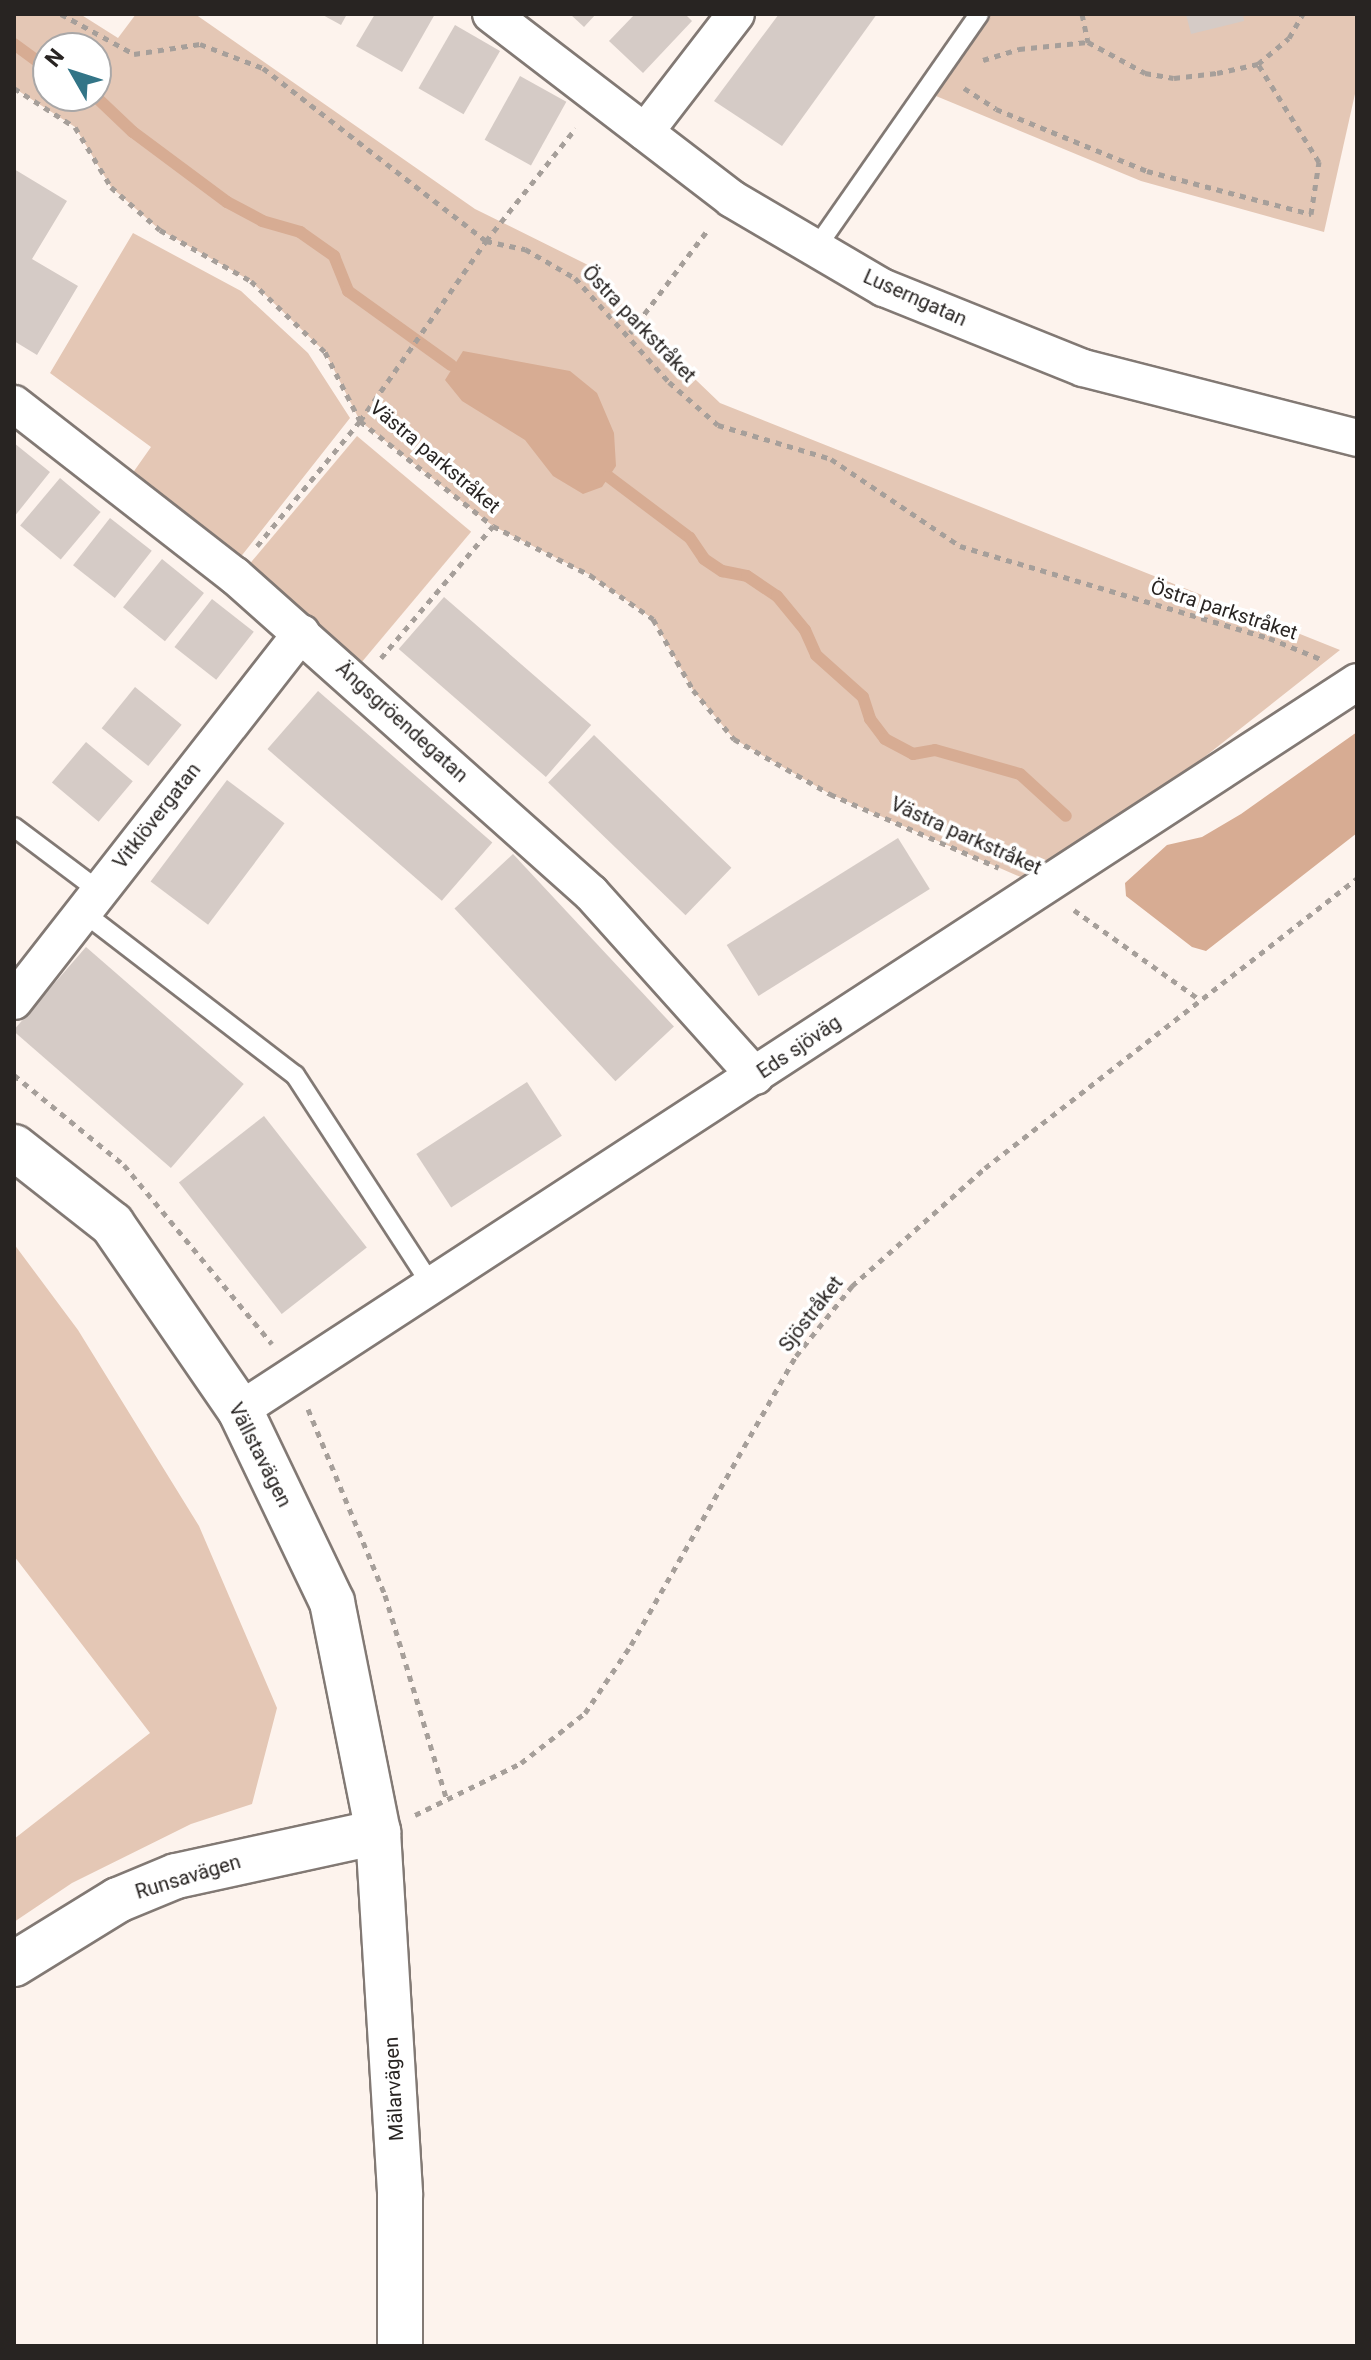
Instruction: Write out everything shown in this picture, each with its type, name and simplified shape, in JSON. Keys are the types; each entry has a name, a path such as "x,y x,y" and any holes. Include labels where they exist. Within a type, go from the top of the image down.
{"main road":[{"name":"Vällstavägen","path":"14,1147 112,1224 240,1410 332,1602 378,1832"},
{"name":"Runsavägen","path":"14,1964 118,1900 176,1876 378,1832"},
{"name":"Mälarvägen","path":"378,1832 400,2195 400,2346"}],"street":[{"name":"Luserngatan","path":"491,14 732,199 884,288 1083,368 1357,438"},
{"path":"645,132 736,14"},
{"name":"Ängsgröendegatan","path":"14,404 234,575 360,683 591,893 755,1076"},
{"name":"Vitklövergatan","path":"14,1001 302,633"},
{"name":"Eds sjöväg","path":"240,1410 1357,682"}],"lane":[{"path":"816,248 979,14"},
{"path":"14,827 90,901 295,1075 432,1286"}],"path":[{"name":"Östra parkstråket","path":"61,14 134,54 200,44 263,68 486,241 525,249 575,278 630,333 669,382 718,425 831,459 960,546 1269,638 1328,662"},
{"path":"1082,14 1088,42"},
{"path":"950,55 985,60 1019,49 1088,42 1145,73 1174,78 1258,64 1289,38 1303,14"},
{"path":"939,72 996,109 1147,171 1311,214 1319,162 1258,64"},
{"name":"Västra parkstråket","path":"14,88 75,127 111,187 160,230 251,281 315,342 325,352 360,421 493,526 590,575 653,619 693,690 734,739 830,794 1041,886 1200,1000"},
{"path":"234,575 360,421 486,241 601,98"},
{"path":"630,333 732,199"},
{"path":"360,683 493,526"},
{"name":"Sjöstråket","path":"378,1832 521,1763 585,1713 631,1645 796,1356 852,1286 961,1187 1357,878"}],"shaded area":[{"path":"14,14 80,14 108,32 32,32 32,100 14,88"},
{"path":"136,14 195,14 475,209 588,265 649,335 720,403 1340,650 1041,886 830,794 734,739 693,690 653,619 590,575 493,526 360,421 325,352 251,281 160,230 111,187 75,127 52,112 112,112 112,34 118,38"},
{"path":"991,14 1357,14 1357,85 1324,232 1141,181 936,96"},
{"path":"133,233 241,291 308,353 350,418 239,559 132,474 151,447 50,373"},
{"path":"463,351 570,371 597,393 614,433 616,466 602,487 583,494 553,476 525,440 462,401 445,380"},
{"path":"357,436 471,532 361,663 247,567"},
{"path":"1357,732 1357,833 1206,951 1192,947 1126,896 1125,883 1167,845 1202,837 1241,814"},
{"path":"14,1244 78,1330 199,1526 277,1708 252,1804 191,1824 72,1883 14,1922 14,1839 150,1733 14,1556"}],"building":[{"path":"321,14 347,14 341,25"},
{"path":"375,14 435,14 402,72 356,46"},
{"path":"570,14 596,14 584,27"},
{"path":"635,14 685,14 692,21 643,73 609,41"},
{"path":"779,14 877,14 782,146 714,101"},
{"path":"1186,14 1243,14 1244,21 1191,34"},
{"path":"455,25 500,51 464,114 418,88"},
{"path":"520,76 566,102 531,166 485,140"},
{"path":"14,169 67,201 32,259 78,286 37,355 14,341"},
{"path":"14,443 50,472 14,517"},
{"path":"60,478 101,512 61,560 20,525"},
{"path":"110,518 152,551 115,598 73,565"},
{"path":"162,559 204,593 165,641 123,607"},
{"path":"444,597 591,725 546,777 399,649"},
{"path":"212,599 254,632 216,680 174,647"},
{"path":"135,687 182,725 148,766 102,728"},
{"path":"318,691 492,843 442,901 267,749"},
{"path":"594,735 731,868 686,915 548,782"},
{"path":"86,742 133,781 99,822 52,783"},
{"path":"227,780 285,823 208,925 151,881"},
{"path":"898,838 930,889 758,996 727,945"},
{"path":"513,854 674,1027 615,1081 454,909"},
{"path":"86,947 244,1084 171,1168 14,1031"},
{"path":"527,1082 562,1136 451,1208 416,1154"},
{"path":"264,1116 367,1248 282,1314 179,1182"}],"waterway":[{"path":"14,44 32,57"},
{"path":"112,112 133,132 227,202 262,221 300,232 334,256 348,291 451,365"},
{"path":"609,477 690,538 704,559 722,571 747,576 777,596 805,630 816,655 863,697 870,719 885,739 913,754 935,750 1020,774 1066,816"}]}
